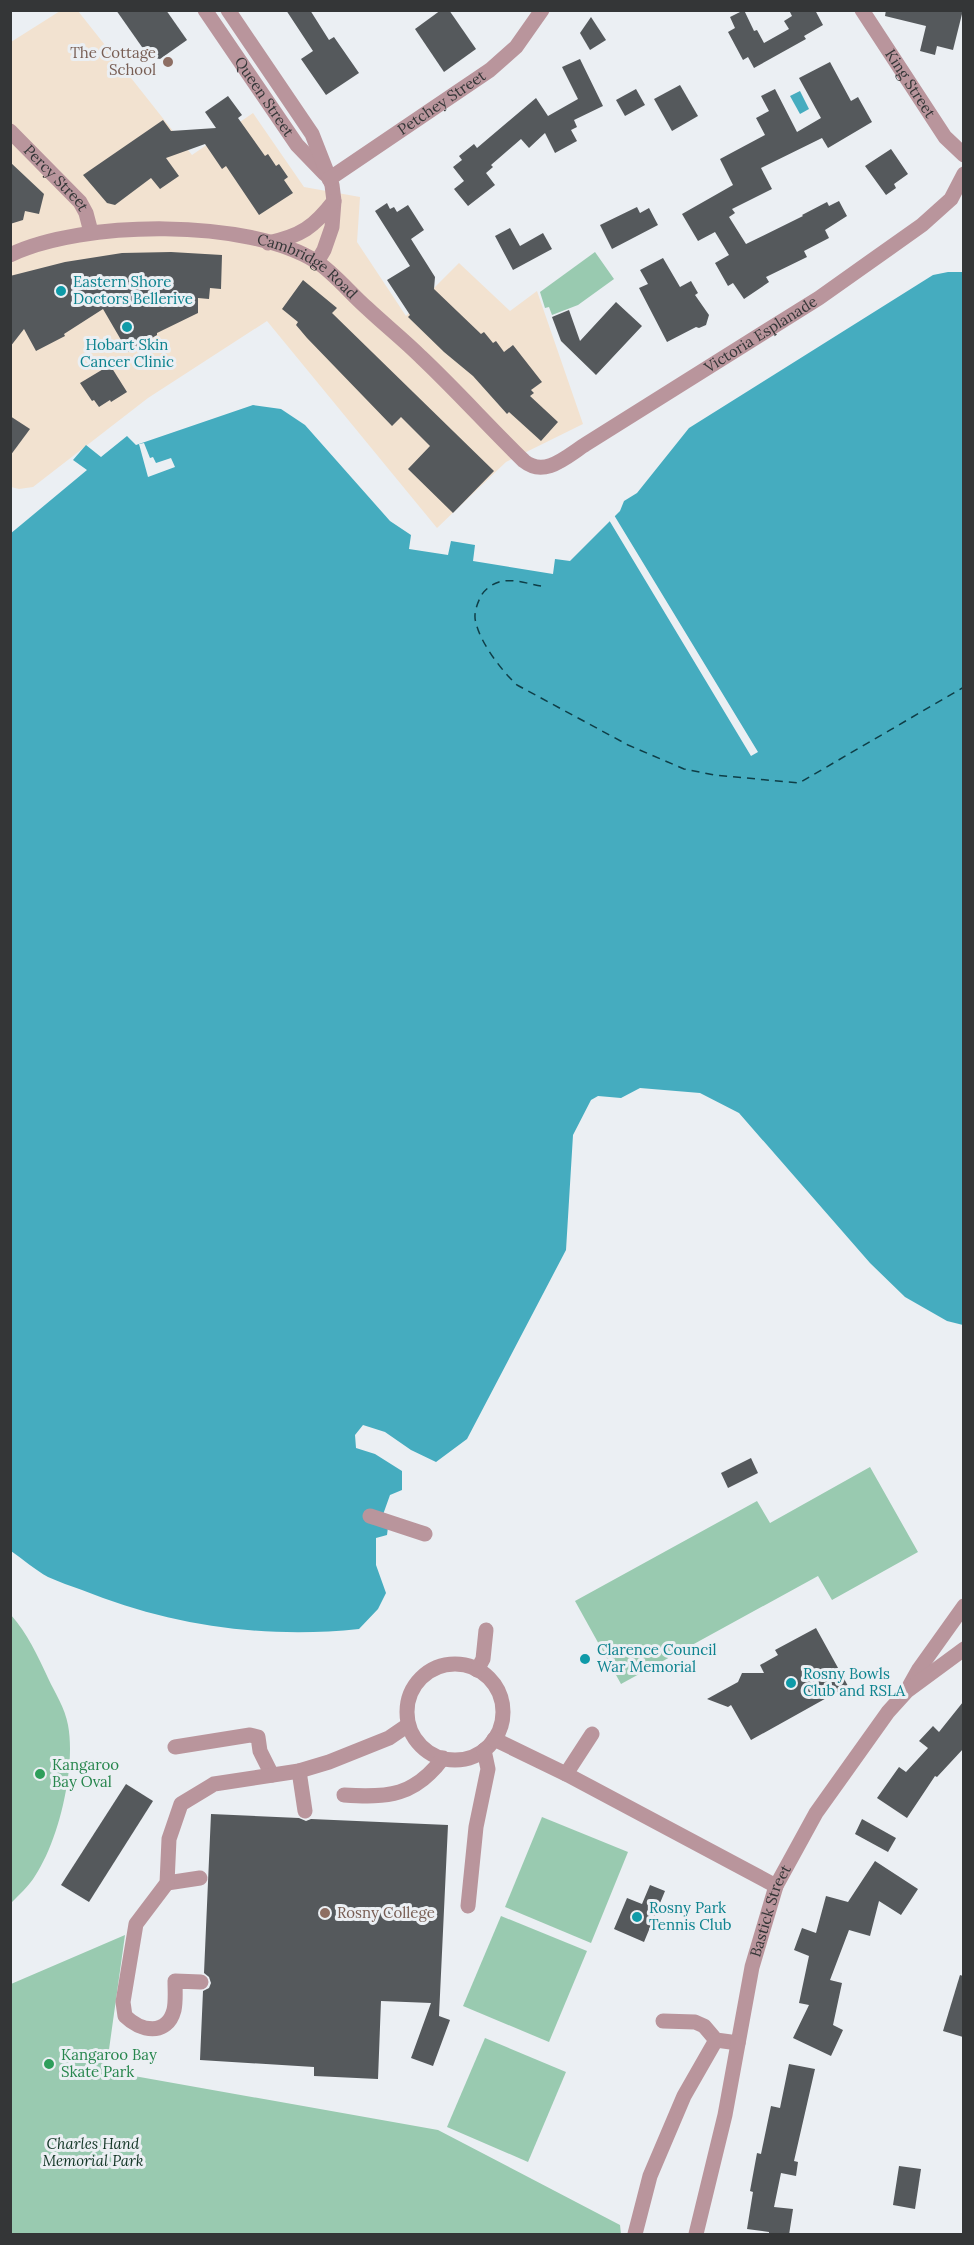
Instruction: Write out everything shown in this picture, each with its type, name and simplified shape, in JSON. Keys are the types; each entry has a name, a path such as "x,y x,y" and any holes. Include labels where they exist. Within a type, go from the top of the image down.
{"street":[{"name":"Queen Street","path":"205,10 297,145 329,179"},
{"name":"Queen Street","path":"228,10 312,134 329,179 334,194 330,237 317,262"},
{"name":"Petchey Street","path":"329,179 490,70 516,47 542,10"},
{"name":"King Street","path":"862,10 945,137 963,155"},
{"name":"Percy Street","path":"10,130 80,202 86,213 91,232"},
{"name":"Victoria Esplanade","path":"538,468 550,466 819,298 939,212 951,199 963,174"},
{"path":"268,243 290,238 303,232 322,217 334,201"},
{"name":"Cambridge Road","path":"10,255 48,241 91,232 139,229 195,230 268,243 317,262 422,357 524,461 538,468"},
{"path":"370,1516 425,1534"},
{"path":"907,1691 919,1669 963,1606"},
{"path":"477,1670 483,1659 486,1630"},
{"name":"Bastick Street","path":"696,2235 725,2115 741,2017 752,1967 776,1886 816,1813 874,1730 907,1691 963,1649"},
{"path":"468,1906 476,1827 488,1769 489,1744 502,1720 500,1698 494,1685 477,1670 463,1665 448,1665 427,1672 410,1693 407,1710 408,1725 413,1736 423,1748 442,1758 464,1758 489,1744"},
{"path":"201,1982 175,1981 174,2011 169,2021 163,2026 155,2029 138,2027 125,2016 123,2002 136,1924 167,1883 169,1839 182,1804 214,1784 299,1771 362,1750 389,1738 408,1725"},
{"path":"566,1774 592,1734"},
{"path":"175,1747 250,1735 258,1737 260,1751 272,1775"},
{"path":"489,1744 566,1774 776,1886"},
{"path":"344,1795 388,1796 412,1788 434,1771 442,1758"},
{"path":"299,1771 305,1811"},
{"path":"167,1883 200,1878"},
{"path":"663,2021 695,2022 704,2026 716,2040 738,2043"},
{"path":"635,2235 650,2176 684,2096 716,2040"}],"shaded area":[{"path":"60,11 78,11 192,155 253,113 304,187 360,197 357,242 406,316 459,263 510,311 537,291 583,424 506,462 437,528 267,321 148,398 33,487 19,489 11,487 11,42"}],"green space":[{"path":"595,252 614,279 578,305 552,315 549,307 545,308 540,292"},
{"path":"870,1467 918,1552 832,1600 818,1576 621,1684 575,1601 757,1501 770,1523"},
{"name":"Kangaroo Bay Oval","path":"11,1615 32,1645 60,1701 68,1725 70,1761 64,1803 44,1861 33,1880 11,1903"},
{"path":"542,1817 628,1852 591,1943 505,1907"},
{"path":"501,1916 587,1951 549,2042 463,2006"},
{"name":"Charles Hand Memorial Park","path":"125,1935 106,2071 438,2130 620,2225 621,2234 11,2234 11,1984"},
{"path":"485,2038 566,2072 528,2162 447,2127"}],"water":[{"path":"800,91 809,109 800,114 790,96"},
{"path":"963,272 963,1325 947,1321 905,1297 870,1263 739,1113 700,1093 640,1088 621,1098 598,1096 591,1100 573,1135 566,1250 467,1439 436,1462 411,1450 385,1432 363,1425 355,1435 356,1448 375,1454 402,1471 402,1490 390,1495 380,1523 388,1527 387,1535 376,1538 376,1565 386,1593 378,1609 359,1629 324,1632 254,1631 184,1621 115,1602 56,1581 38,1571 11,1551 10,534 87,470 73,460 86,445 101,457 127,436 136,445 253,405 281,409 305,425 390,521 411,535 409,549 448,555 451,541 475,545 473,561 553,574 555,559 570,561 620,511 624,501 637,493 689,428 933,275"}],"pier":[{"path":"144,443 150,458 153,457 156,463 171,458 175,467 148,477 139,444"},
{"path":"613,513 758,752 751,756 607,518"}],"building":[{"path":"116,10 166,10 187,40 160,59 149,57"},
{"path":"286,10 310,10 329,40 334,37 359,73 326,95 301,59 313,51"},
{"path":"441,10 449,10 476,49 444,72 415,29"},
{"path":"744,10 754,31 757,30 764,43 789,29 784,21 792,16 789,10 815,10 823,25 804,36 806,39 754,68 748,57 743,60 728,32 735,28 730,17"},
{"path":"886,10 963,10 953,50 937,46 935,55 920,51 926,26 885,16"},
{"path":"591,17 606,40 590,50 580,33"},
{"path":"580,59 603,106 574,120 577,127 571,130 577,141 555,153 545,133 529,148 521,139 491,165 493,167 486,173 495,185 468,206 454,189 464,181 453,167 462,160 459,156 474,144 477,148 536,98 548,116 578,99 562,67"},
{"path":"830,62 851,101 858,97 872,122 828,148 822,138 761,168 772,189 732,209 735,213 729,217 746,244 827,202 829,206 839,201 847,216 825,230 829,238 804,251 807,257 766,277 769,282 744,299 733,283 728,286 715,263 729,255 715,232 698,241 682,214 733,185 720,159 765,135 756,118 769,111 761,96 775,89 797,132 821,118 799,78"},
{"path":"680,85 698,116 672,131 654,99"},
{"path":"636,89 645,105 625,116 616,100"},
{"path":"228,96 242,115 238,118 265,156 268,154 276,166 279,164 288,177 284,180 293,193 259,215 226,166 222,169 205,144 166,158 179,176 160,189 151,178 115,205 107,203 83,175 163,120 171,131 216,128 205,112"},
{"path":"891,149 908,174 894,184 896,188 886,195 865,166"},
{"path":"10,162 44,194 39,214 25,211 23,220 10,224"},
{"path":"387,203 390,209 394,207 397,212 408,205 424,230 411,239 435,277 434,289 481,334 484,332 493,343 496,341 504,352 513,345 542,382 531,390 534,393 530,396 558,422 541,441 509,412 507,414 473,376 408,317 410,315 387,280 410,266 375,211"},
{"path":"637,207 640,213 649,208 658,225 612,249 600,225"},
{"path":"510,228 520,246 543,233 552,249 513,270 495,236"},
{"path":"171,252 222,255 221,289 210,288 209,299 198,298 198,313 157,333 128,352 103,309 64,334 65,336 36,351 24,329 10,347 10,276 65,262 122,253"},
{"path":"663,258 680,287 691,281 698,293 695,295 709,315 706,325 696,327 667,342 639,288 648,284 640,270"},
{"path":"303,280 337,308 332,313 494,471 453,513 408,469 430,446 401,417 392,426 307,338 296,325 298,322 282,309"},
{"path":"616,302 642,326 596,375 561,341 552,317 569,310 580,341"},
{"path":"110,365 127,392 99,407 80,383"},
{"path":"10,416 30,429 10,456"},
{"path":"751,1458 758,1473 728,1488 721,1473"},
{"name":"Rosny Bowls Club and RSLA","path":"816,1628 848,1686 751,1740 731,1705 728,1707 707,1699 738,1682 742,1673 764,1673 760,1665 778,1655 775,1650"},
{"path":"963,1702 963,1749 937,1777 935,1776 907,1818 877,1798 899,1767 906,1772 928,1748 919,1741 933,1726 939,1732"},
{"path":"126,1784 153,1801 89,1902 61,1885"},
{"name":"Rosny College","path":"211,1814 299,1818 306,1821 311,1819 448,1825 439,2016 450,2020 433,2066 411,2058 431,2003 381,2001 378,2079 314,2076 314,2067 200,2060 203,1991 209,1988 211,1983 209,1977 204,1973"},
{"path":"862,1819 896,1838 888,1852 855,1834"},
{"path":"875,1861 918,1889 901,1915 879,1901 870,1936 849,1930 830,1980 842,1983 833,2025 843,2030 831,2056 793,2038 809,2005 799,2003 809,1956 794,1950 802,1928 816,1933 826,1896 848,1902"},
{"name":"Rosny Park Tennis Club","path":"650,1885 665,1891 644,1942 614,1929 627,1898 642,1904"},
{"path":"960,1975 963,1976 963,2037 943,2031"},
{"path":"789,2064 815,2069 794,2161 798,2162 796,2176 781,2173 774,2207 793,2209 789,2235 769,2235 769,2232 747,2229 753,2192 750,2191 757,2153 761,2154 771,2106 780,2108"},
{"path":"899,2166 921,2169 915,2209 893,2205"}],"ferry route":[{"path":"541,586 504,581 491,586 481,596 475,620 482,640 499,665 517,685 628,745 684,769 714,775 799,783 964,687"}],"place":[{"name":"The Cottage School","path":"168,62"},
{"name":"Eastern Shore Doctors Bellerive","path":"61,291"},
{"name":"Hobart Skin Cancer Clinic","path":"127,327"},
{"name":"Clarence Council War Memorial","path":"585,1659"},
{"name":"Rosny Bowls Club and RSLA","path":"791,1683"},
{"name":"Kangaroo Bay Oval","path":"40,1774"},
{"name":"Rosny College","path":"325,1913"},
{"name":"Rosny Park Tennis Club","path":"637,1917"},
{"name":"Kangaroo Bay Skate Park","path":"49,2064"}]}
